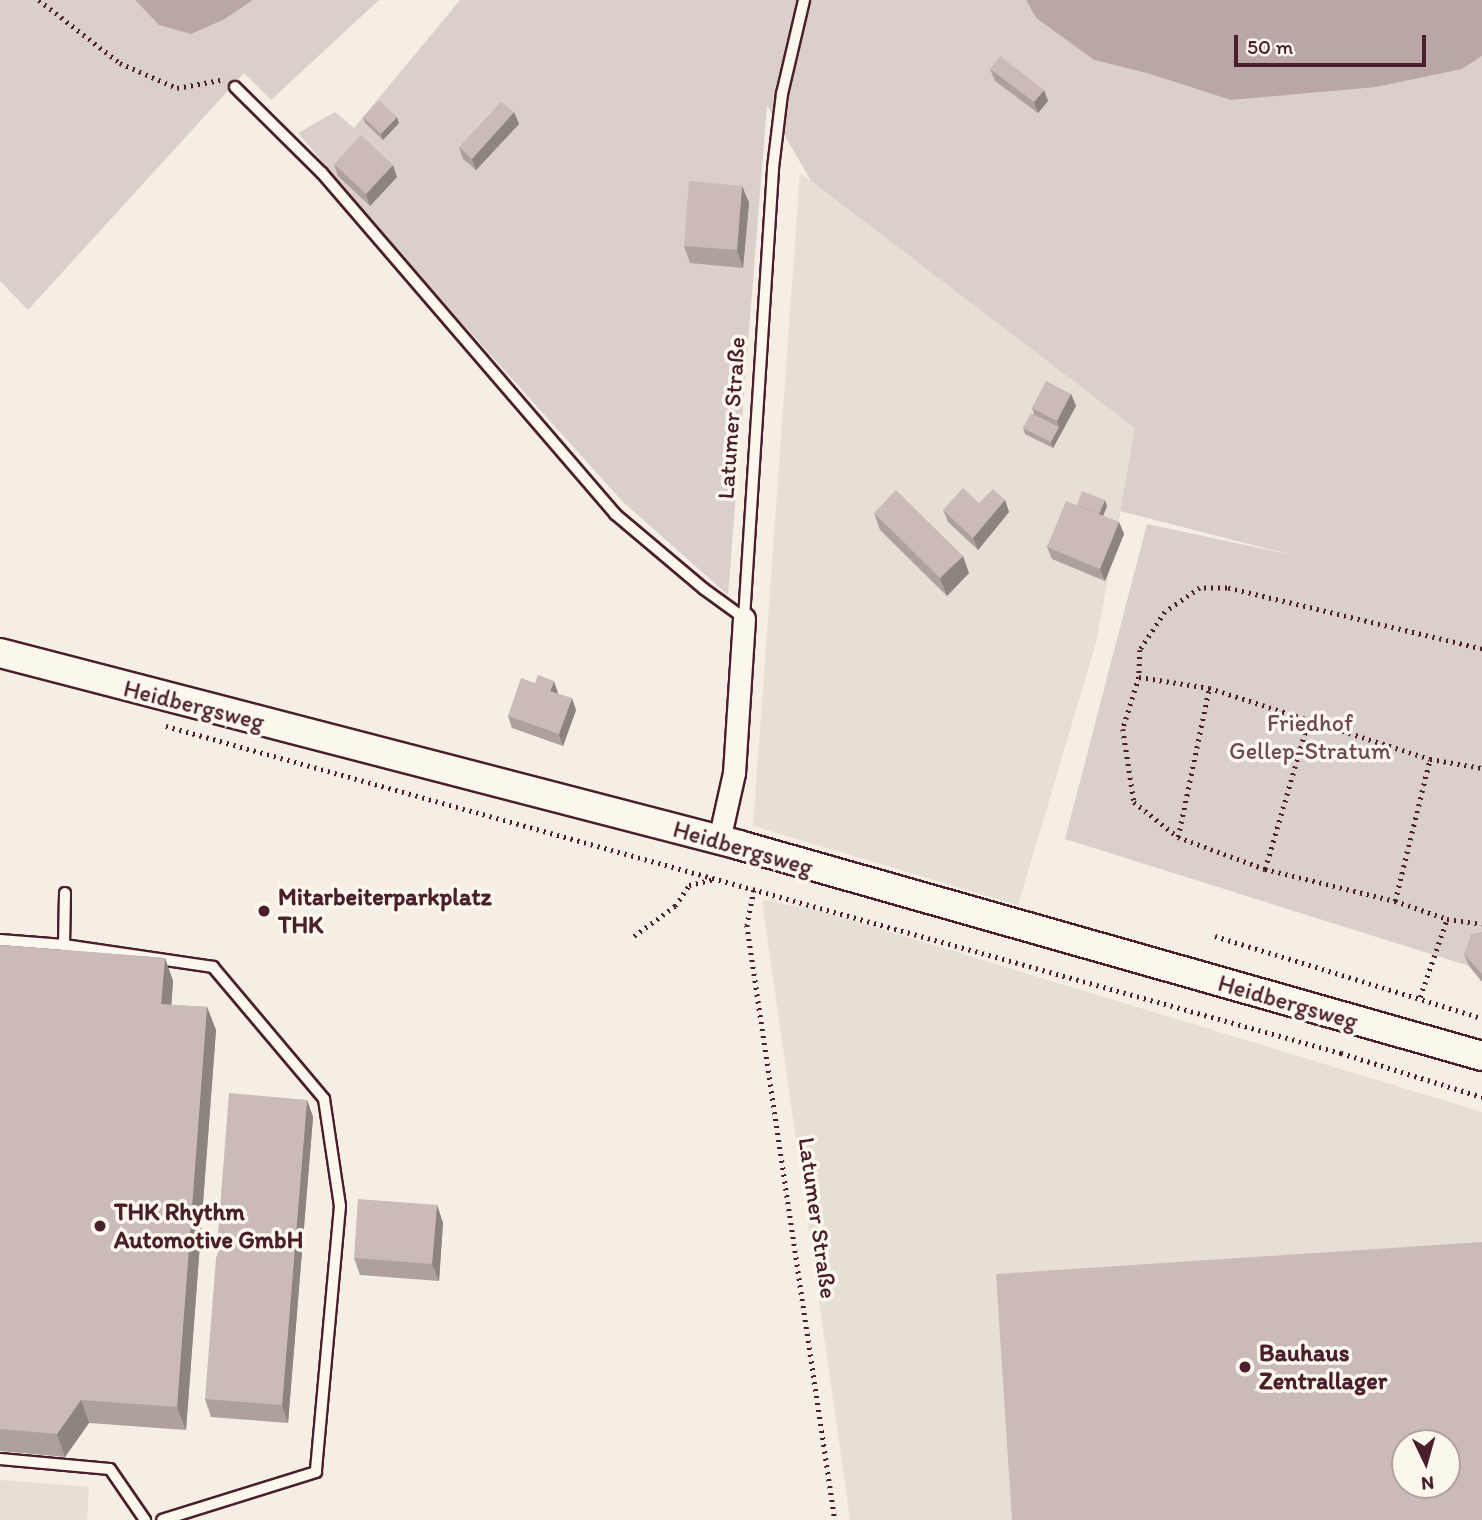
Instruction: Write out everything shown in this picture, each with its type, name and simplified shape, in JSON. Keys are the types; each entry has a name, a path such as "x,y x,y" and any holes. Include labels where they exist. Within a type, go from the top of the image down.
{"street":[{"name":"Latumer Straße","path":"719,840 734,773 744,618"},
{"name":"Heidbergsweg","path":"0,653 719,840 1482,1056"}],"lane":[{"name":"Latumer Straße","path":"744,618 773,168 782,94 804,0"},
{"path":"235,87 322,173 615,514 704,589 744,618"},
{"path":"64,945 65,893"},
{"path":"0,940 64,945 213,967 324,1099 340,1206 316,1472 162,1520"},
{"path":"0,1459 110,1469 145,1520"}],"path":[{"path":"39,0 120,63 177,88 227,79 235,87"},
{"path":"1482,649 1227,588 1200,588 1165,612 1140,650 1139,677 1123,729 1134,802 1178,837 1265,869 1395,901 1447,919 1482,924"},
{"path":"1139,677 1209,688 1430,760 1482,768"},
{"path":"1178,837 1209,688"},
{"path":"1265,869 1309,719"},
{"path":"163,726 1341,1053 1482,1097"},
{"path":"1395,901 1430,760"},
{"path":"634,936 675,906 689,885 716,879"},
{"name":"Latumer Straße","path":"754,890 747,925 835,1520"},
{"path":"1420,998 1447,919"},
{"path":"1215,936 1482,1018"}],"shaded area":[{"path":"135,0 253,0 225,19 191,34 159,25"},
{"path":"1026,0 1482,0 1482,56 1462,69 1376,87 1231,100 1150,74 1094,60 1036,18"},
{"path":"800,173 1136,428 1096,643 1018,905 753,826"},
{"path":"762,900 815,909 1482,1112 1482,1520 850,1520"},
{"path":"0,1480 89,1487 87,1520 0,1520"}],"green space":[{"path":"0,0 135,0 159,25 225,19 253,0 379,0 271,100 244,73 28,310 0,281"},
{"name":"Friedhof Gellep-Stratum","path":"460,0 1026,0 1036,18 1094,60 1150,74 1462,69 1482,56 1482,944 1469,966 1065,839 1147,524 1292,555 1120,511 1135,428 811,181 767,105 728,595 622,501 399,253 298,133 335,112 354,128"}],"building":[{"path":"1000,56 1044,90 1034,102 990,69"},
{"path":"379,100 397,117 381,134 363,117"},
{"path":"501,102 514,112 472,159 459,147"},
{"path":"361,135 393,165 366,194 334,164"},
{"path":"689,181 742,186 737,250 684,246"},
{"path":"1046,381 1071,394 1057,421 1032,408"},
{"path":"1031,413 1059,427 1051,442 1023,428"},
{"path":"963,488 979,503 993,489 1005,500 973,538 943,510"},
{"path":"896,490 963,556 940,578 874,513"},
{"path":"1082,491 1105,500 1099,514 1077,505"},
{"path":"1066,501 1119,522 1100,569 1047,547"},
{"path":"538,675 554,681 550,691 572,698 559,734 508,716 521,678 535,683"},
{"path":"1482,932 1481,973 1464,954 1471,934"},
{"name":"THK Rhythm Automotive GmbH","path":"0,945 165,958 161,1004 207,1007 177,1407 81,1400 57,1434 0,1429"},
{"path":"229,1093 307,1100 282,1405 205,1399"},
{"path":"358,1199 437,1205 432,1264 354,1258"},
{"name":"Bauhaus Zentrallager","path":"1482,1242 1482,1520 1012,1520 996,1274"}],"place":[{"name":"Mitarbeiterparkplatz THK","path":"264,911"},
{"name":"THK Rhythm Automotive GmbH","path":"100,1226"},
{"name":"Bauhaus Zentrallager","path":"1245,1367"}]}
